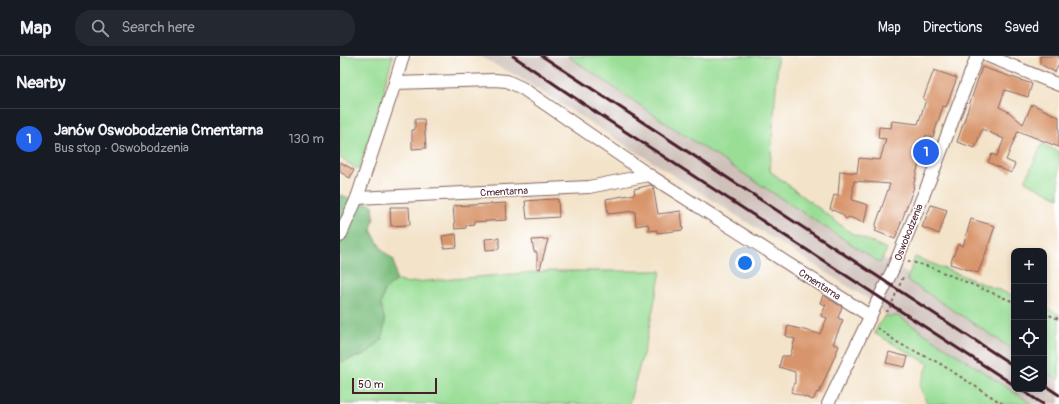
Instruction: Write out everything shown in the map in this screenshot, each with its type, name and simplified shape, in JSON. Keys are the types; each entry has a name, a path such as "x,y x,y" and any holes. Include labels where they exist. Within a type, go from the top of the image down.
{"street":[{"path":"340,236 357,198 403,56"},
{"name":"Oswobodzenia","path":"828,404 897,258 977,56"},
{"path":"988,56 1059,84"},
{"name":"Cmentarna","path":"395,83 494,80 507,82 522,88 649,175 869,319"},
{"name":"Cmentarna","path":"357,198 589,187 649,175"}],"path":[{"path":"897,258 930,267 1011,301"},
{"path":"1047,314 1059,319"},
{"path":"869,319 900,344 939,363 1003,404"}],"shaded area":[{"path":"479,56 585,56 798,203 1011,341 1011,392 1047,392 1047,364 1059,372 1059,404 1018,404 895,322 871,301 525,81"}],"green space":[{"path":"340,56 393,56 384,87 385,93 359,170 340,158"},
{"path":"568,56 777,56 770,171 851,233 887,249 880,263 666,123"},
{"path":"1042,144 1059,152 1059,198 1025,181"},
{"path":"340,195 373,205 374,217 371,230 382,250 394,260 396,280 384,291 381,305 385,322 382,340 366,354 340,362"},
{"path":"915,257 1011,295 1011,348 907,280"},
{"path":"550,271 661,271 646,343 629,404 340,404 340,362 385,322 381,305 384,291 396,280 404,283"},
{"path":"1047,309 1059,314 1059,380 1047,372"},
{"path":"885,315 889,317 898,316 1011,390 1011,392 1014,392 1032,404 927,404 920,385 929,364 874,333"}],"building":[{"path":"1040,56 1059,56 1059,64 1055,72 1040,64"},
{"path":"982,67 1032,84 1028,97 1005,90 999,107 1009,112 1023,124 1032,104 1059,117 1059,147 1018,131 1006,160 1015,164 1011,173 988,162 992,154 997,156 1004,139 982,129 975,148 957,142"},
{"path":"934,70 957,78 946,107 943,106 933,137 926,135 914,187 895,239 875,231 877,228 875,227 890,184 854,181 852,200 868,205 864,223 849,217 846,219 842,214 830,209 834,195 838,196 840,171 857,173 859,158 880,160 886,139 878,138 879,127 891,128 892,121 918,124 926,100 923,99"},
{"path":"415,119 424,119 426,148 412,149 412,130 415,130"},
{"path":"340,162 354,170 350,178 340,172"},
{"path":"651,185 653,187 658,214 681,211 683,230 657,233 657,230 649,231 648,224 636,226 635,211 608,214 606,199 635,194 634,189"},
{"path":"558,199 559,217 527,219 525,201"},
{"path":"506,203 507,220 473,222 474,224 466,225 466,228 455,229 453,206"},
{"path":"931,205 947,210 939,234 922,227"},
{"path":"390,207 409,207 410,225 391,226"},
{"path":"971,219 995,226 978,273 950,264 958,244 963,246"},
{"path":"456,234 457,247 444,248 442,236"},
{"path":"499,238 499,249 486,250 485,239"},
{"path":"548,239 540,269 537,268 537,252 534,252 532,240"},
{"path":"823,295 842,307 838,318 843,320 833,344 839,346 819,393 817,392 813,400 791,392 795,383 795,372 779,367 782,356 790,356 795,339 786,336 788,326 820,334 827,318 821,316 826,305 820,303"},
{"path":"889,352 908,357 905,367 886,363"}],"railway":[{"path":"513,56 600,115 1011,383"},
{"path":"542,56 1011,364"},
{"path":"1047,387 1059,395"},
{"path":"1025,392 1043,404"}],"place":[{"name":"Janów Oswobodzenia Cmentarna","path":"926,152"}]}
